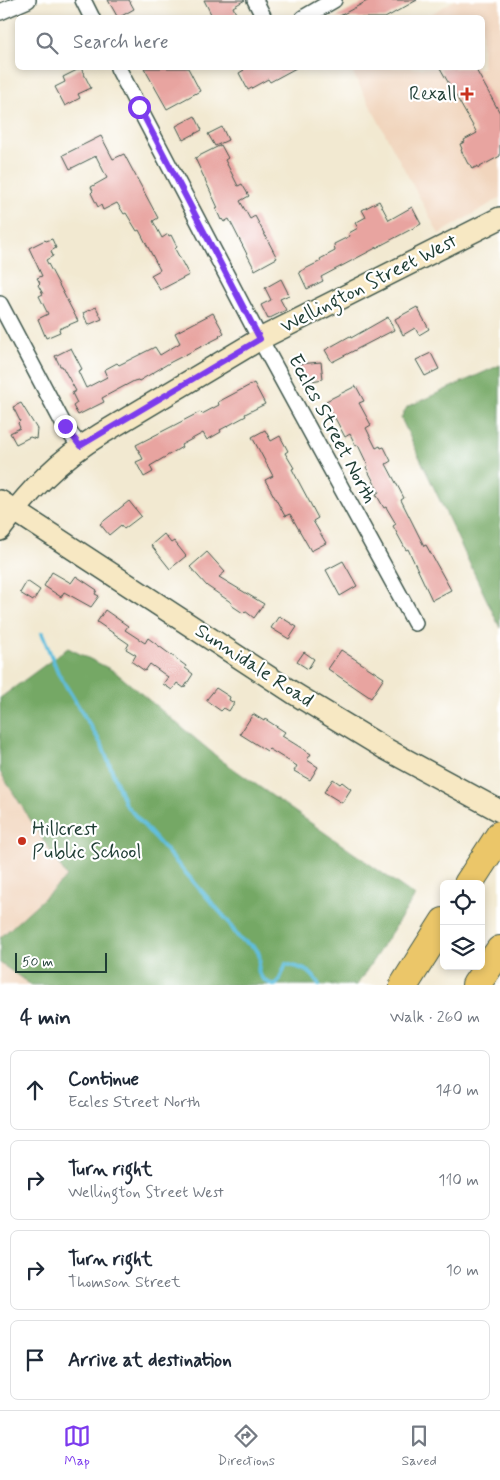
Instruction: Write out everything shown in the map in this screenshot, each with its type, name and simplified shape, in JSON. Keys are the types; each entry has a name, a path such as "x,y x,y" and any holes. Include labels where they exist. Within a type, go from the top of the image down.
{"highway":[{"path":"471,880 500,835"},
{"path":"404,985 442,925"},
{"path":"476,985 500,950"}],"street":[{"path":"0,12 28,0"},
{"path":"83,0 90,15"},
{"path":"255,0 262,15"},
{"path":"308,15 334,0"},
{"name":"Eccles Street North","path":"119,70 260,339 415,624"},
{"name":"Wellington Street West","path":"0,530 7,506 80,446 260,339 500,218"},
{"path":"0,304 65,426 80,446"},
{"name":"Sunnidale Road","path":"7,506 303,698 384,748 500,811"}],"shaded area":[{"path":"455,0 500,0 500,198 439,234 351,70 485,70 485,15 429,15"},
{"name":"Hillcrest Public School","path":"0,772 67,877 0,938"},
{"path":"0,963 31,985 0,985"}],"green space":[{"path":"500,365 500,628 401,418 407,407"},
{"path":"68,648 114,671 221,760 415,896 357,985 31,985 0,963 0,938 67,877 0,772 0,698"}],"building":[{"path":"108,0 129,0 134,9 123,15 116,15"},
{"path":"204,0 245,0 233,7 237,15 212,15"},
{"path":"369,0 417,0 390,15 342,15"},
{"path":"77,70 82,70 91,88 78,94 80,98 65,106 55,87 65,82 63,77"},
{"path":"145,70 189,70 200,91 167,109"},
{"path":"244,70 292,70 270,82 268,79 248,90 239,73"},
{"path":"441,70 476,70 500,113 500,156 478,168 478,166 472,169 461,150 460,144 477,133"},
{"path":"195,116 202,130 183,140 176,126"},
{"path":"222,127 228,140 215,146 208,134"},
{"path":"101,136 113,159 124,154 158,218 153,221 162,238 168,234 169,236 171,235 177,247 175,249 189,275 160,290 151,275 160,270 139,230 137,231 126,213 124,214 117,203 103,210 101,205 98,207 91,193 93,191 91,187 107,178 96,156 70,169 63,155"},
{"path":"221,145 228,158 225,160 238,186 242,184 249,196 240,201 250,219 255,216 277,258 255,270 229,219 224,222 221,220 216,209 218,208 195,158"},
{"path":"379,201 389,220 412,207 421,224 321,277 323,281 307,289 299,272 321,261 320,259 335,251 334,244 350,236 349,233 358,228 355,223 366,217 362,210"},
{"path":"52,239 56,248 51,251 53,256 46,260 78,321 59,329 60,332 46,338 38,319 48,314 39,296 43,294 38,285 40,283 37,278 42,276 29,248 45,240"},
{"path":"281,279 289,295 280,299 286,310 268,319 261,305 271,300 265,288"},
{"path":"96,307 102,319 88,325 83,313"},
{"path":"417,307 429,329 419,335 415,328 403,335 395,319"},
{"path":"213,313 224,333 220,337 139,381 134,381 102,398 104,402 78,415 73,406 77,403 72,393 76,391 55,356 71,348 82,369 78,371 86,388 107,377 104,370 117,363 119,365 155,347 160,355 180,343 175,333"},
{"path":"388,317 394,330 332,362 325,350"},
{"path":"431,353 439,369 425,376 416,360"},
{"path":"321,362 323,379 306,382 305,379 301,379 299,364"},
{"path":"254,383 265,404 245,414 246,416 220,430 221,432 207,440 203,433 181,445 182,447 150,466 153,472 144,477 136,462 143,459 136,445 200,412 202,414 219,405 218,402"},
{"path":"356,386 364,401 359,403 371,425 366,428 376,448 384,447 391,461 386,464 404,498 401,500 424,546 426,545 451,590 432,600 408,549 406,550 393,526 396,524 376,494 379,492 366,467 368,466 358,445 356,446 350,434 345,437 326,401"},
{"path":"21,403 37,429 36,439 30,437 16,444 10,433 20,428 18,423 20,421 13,407"},
{"path":"265,430 271,441 280,436 288,451 285,453 294,468 292,469 318,518 313,521 326,543 311,551 290,514 285,516 265,480 273,476 252,437"},
{"path":"129,501 141,516 124,529 121,525 109,535 100,524"},
{"path":"164,534 171,543 174,541 186,556 170,569 151,545"},
{"path":"207,552 225,572 219,577 264,604 254,618 245,611 243,613 231,605 232,603 207,586 190,567"},
{"path":"343,561 357,586 340,596 326,570"},
{"path":"52,572 71,583 76,576 97,590 95,594 99,596 91,607 64,592 61,597 44,586"},
{"path":"27,581 40,590 33,601 20,593"},
{"path":"105,610 128,626 125,630 145,643 148,638 186,666 185,668 193,674 184,688 177,683 172,690 163,684 168,677 150,664 145,671 132,662 136,655 126,649 129,644 97,622"},
{"path":"279,616 297,627 289,639 271,628"},
{"path":"341,650 384,678 371,698 328,669"},
{"path":"304,652 314,659 308,669 297,662"},
{"path":"216,688 230,697 229,700 234,703 229,711 224,708 221,711 207,701"},
{"path":"253,714 264,721 265,719 285,732 282,736 311,754 307,760 318,767 310,780 294,771 297,766 269,749 267,751 240,734"},
{"path":"333,779 340,784 342,782 351,789 342,803 324,792"}],"waterway":[{"path":"42,633 58,673 102,745 125,804 228,921 239,938 257,950 260,957 259,972 265,980 273,985"},
{"path":"275,985 279,981 286,964 306,970 319,985"}],"place":[{"name":"Rexall","path":"467,94"},
{"name":"Hillcrest Public School","path":"22,841"}],"route":[{"path":"65,426 80,446 260,339 139,107"}]}
